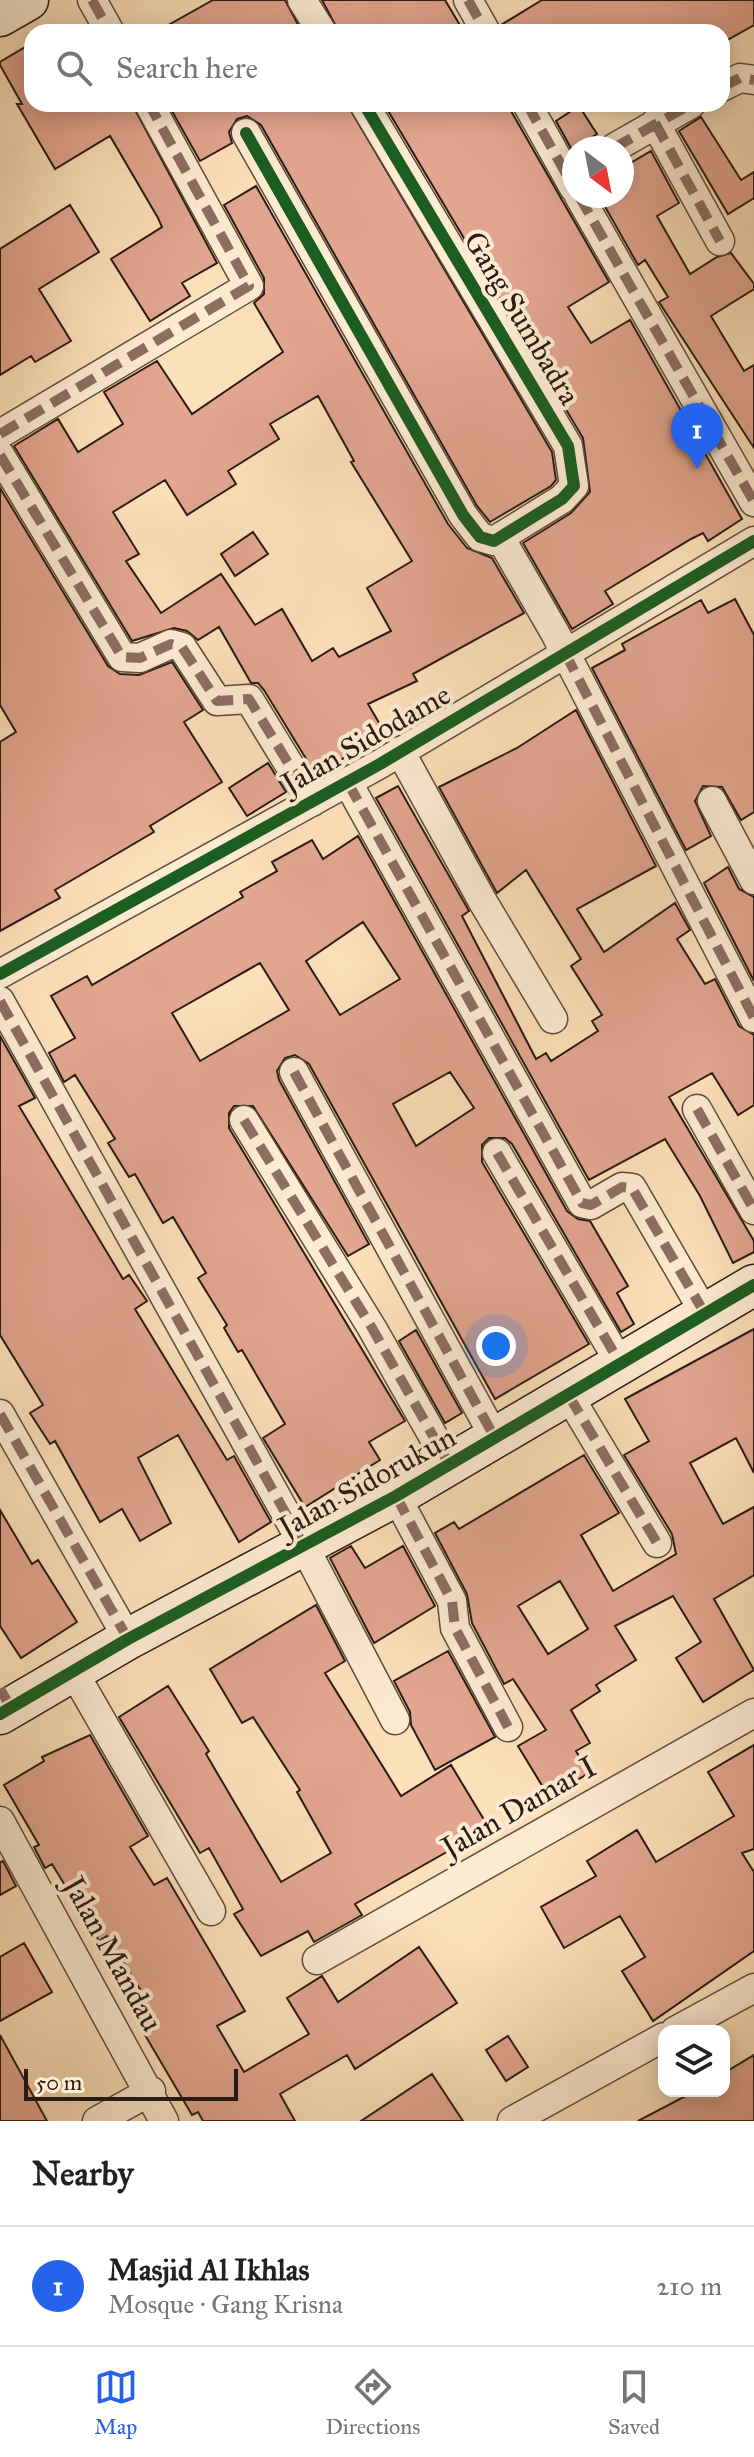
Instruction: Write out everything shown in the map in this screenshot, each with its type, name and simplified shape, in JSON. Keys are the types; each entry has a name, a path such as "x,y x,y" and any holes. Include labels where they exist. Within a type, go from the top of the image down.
{"street":[{"path":"0,16 28,0"},
{"path":"92,0 106,24"},
{"path":"302,0 317,24"},
{"path":"468,0 482,24"},
{"path":"730,83 740,78 754,80"},
{"path":"0,434 249,286 153,112"},
{"name":"Gang Sumbadra","path":"369,112 568,446 574,486 562,499 501,539"},
{"path":"532,112 562,164"},
{"path":"634,136 676,112"},
{"path":"655,123 720,241"},
{"path":"246,133 463,515 480,537 494,541 501,539 565,653 754,1018"},
{"path":"587,208 754,502"},
{"path":"0,455 122,657 127,660 140,658 171,644 182,647 217,701 249,699 312,802"},
{"name":"Jalan Sidodame","path":"0,974 348,783 754,541"},
{"path":"400,751 483,902 553,1019"},
{"path":"348,783 582,1203 591,1205 622,1187 632,1188 705,1314"},
{"path":"712,801 754,880"},
{"path":"0,1001 305,1548 395,1720"},
{"path":"294,1072 496,1440"},
{"path":"697,1109 754,1210"},
{"path":"244,1120 372,1328 450,1466"},
{"path":"497,1153 621,1365"},
{"name":"Jalan Sidorukun","path":"4,1704 73,1671 128,1639 305,1548 496,1440 754,1285"},
{"path":"569,1396 657,1543"},
{"path":"0,1414 128,1639"},
{"path":"396,1496 452,1601 455,1628 508,1727"},
{"path":"73,1671 211,1911"},
{"name":"Jalan Damar I","path":"317,1960 754,1713"},
{"name":"Jalan Mandau","path":"0,1821 151,2091 164,2121"},
{"path":"686,2025 754,1988"},
{"path":"512,2121 658,2040"},
{"path":"97,2121 151,2091"}],"building":[{"path":"213,0 285,0 298,24 170,24"},
{"path":"322,0 445,0 459,24 335,24"},
{"path":"542,0 754,0 754,25 730,38 730,24 503,24"},
{"path":"24,48 24,112 136,112 217,263 182,283 190,296 150,321 111,259 162,227 158,218 110,136 55,169 17,104 22,104 0,62"},
{"path":"172,112 352,112 552,452 556,480 551,486 490,522 477,506 261,125 247,116 237,119 229,132 232,143 200,161"},
{"path":"389,112 512,112 562,200 562,208 567,208 609,282 568,307 591,343 630,320 742,519 708,541 703,533 691,539 605,591 613,604 572,629 523,543 571,513 590,492 583,438"},
{"path":"570,112 583,112 597,134 594,136 564,136 556,121"},
{"path":"701,117 741,180 754,172 754,198 728,214 679,131"},
{"path":"651,151 679,203 657,216 690,274 717,257 731,253 754,284 754,289 711,316 744,371 754,365 754,448 659,302 668,297 645,260 638,265 606,208 634,208 634,161"},
{"path":"256,186 448,524 467,548 492,558 524,613 413,674 417,681 368,704 385,733 316,775 264,690 258,683 251,683 219,627 198,640 187,631 174,628 132,641 14,446 58,419 78,452 123,424 104,392 157,361 192,414 283,352 254,303 264,294 264,278 224,205","holes":["318,396 354,461 351,462 412,561 367,588 391,631 339,657 333,648 312,661 282,609 255,625 221,574 161,613 126,561 139,554 113,512 165,480 187,515 236,484 228,471 279,439 270,424"]},
{"path":"70,205 99,252 39,289 71,341 35,362 31,356 0,375 0,249"},
{"path":"0,488 108,666 120,674 139,675 172,662 203,710 184,722 222,782 150,826 154,832 55,890 60,898 0,931 0,742 16,732 0,705"},
{"path":"253,532 268,554 235,576 221,554"},
{"path":"735,599 754,635 754,812 741,820 722,787 703,786 695,801 711,836 686,850 592,668 625,650 622,644 701,600 708,613"},
{"path":"576,710 656,866 577,909 604,952 675,903 690,930 677,939 705,984 715,979 739,1026 754,1035 754,1105 738,1115 712,1073 669,1097 754,1241 754,1252 733,1263 700,1196 665,1139 589,1180 376,798 398,786 469,911 462,916 536,1059 546,1053 551,1061 598,1031 592,1021 602,1015 571,966 581,959 526,870 497,893 439,787 517,748"},
{"path":"268,763 286,792 247,816 229,788"},
{"path":"358,836 567,1211 578,1219 590,1221 628,1286 617,1293 634,1324 621,1332 512,1144 505,1138 489,1138 482,1145 482,1162 589,1344 495,1399 309,1064 295,1055 285,1058 277,1071 279,1080 369,1244 348,1256 253,1106 234,1106 229,1113 229,1128 405,1421 369,1442 380,1460 305,1507 263,1438 285,1424 242,1350 238,1352 224,1328 227,1325 198,1278 206,1273 173,1217 163,1223 135,1174 129,1177 108,1143 115,1139 75,1075 64,1082 49,1053 75,1038 51,996 87,976 92,985 243,897 240,892 277,871 272,862 312,840 323,859","holes":["363,922 400,979 340,1015 306,961","260,963 289,1010 200,1061 172,1013","450,1072 474,1108 416,1146 393,1104"]},
{"path":"728,867 739,889 754,897 754,981 704,883"},
{"path":"0,1036 35,1098 19,1106 123,1279 129,1275 147,1301 135,1309 227,1460 234,1456 271,1522 239,1542 178,1435 138,1458 171,1523 140,1541 122,1509 100,1522 55,1441 50,1444 30,1413 43,1405 0,1335"},
{"path":"754,1329 754,1473 736,1438 690,1463 723,1524 754,1507 754,1575 714,1599 754,1670 703,1702 676,1658 701,1642 673,1596 615,1626 636,1660 596,1685 600,1691 571,1710 590,1743 576,1751 589,1773 549,1797 518,1746 546,1730 513,1679 504,1684 472,1623 467,1594 435,1533 454,1522 459,1529 584,1455 619,1513 581,1535 613,1591 676,1554 672,1534 624,1455 649,1441 625,1399","holes":["560,1581 588,1629 548,1654 518,1606"]},
{"path":"416,1330 462,1413 445,1423 399,1341"},
{"path":"0,1510 32,1564 38,1560 77,1622 21,1658 0,1626"},
{"path":"351,1546 365,1568 403,1546 435,1606 374,1643 330,1558"},
{"path":"316,1605 345,1661 325,1673 401,1796 451,1765 489,1828 355,1904 362,1915 314,1942 308,1931 261,1956 234,1914 243,1909 209,1848 200,1853 119,1717 168,1686 209,1751 206,1754 281,1882 331,1853 297,1792 300,1790 253,1717 242,1723 210,1669"},
{"path":"448,1651 495,1737 435,1770 411,1725 410,1712 394,1681"},
{"path":"90,1735 148,1836 130,1847 154,1885 167,1878 245,2011 217,2026 244,2072 309,2034 287,1998 322,1976 338,2002 419,1947 457,2003 355,2069 347,2055 280,2094 295,2121 203,2121 198,2112 192,2115 145,2035 154,2030 132,1993 140,1989 107,1936 99,1941 52,1864 45,1868 34,1847 39,1845 4,1785 44,1761 42,1757"},
{"path":"754,1745 754,1849 742,1853 754,1872 754,1951 653,2021 622,1971 645,1957 620,1916 564,1948 541,1907 596,1876 587,1861 637,1830 656,1862 734,1816 708,1772"},
{"path":"3,1861 16,1886 0,1895 0,1862"},
{"path":"24,1943 52,1992 0,2021 0,1957"},
{"path":"0,2035 47,2121 0,2121"},
{"path":"508,2036 528,2067 506,2081 486,2050"},
{"path":"754,2055 754,2121 638,2121 684,2097 730,2097 730,2069"},
{"path":"432,2074 463,2121 361,2121"}],"marked path":[{"path":"92,0 106,24"},
{"path":"468,0 482,24"},
{"path":"730,83 740,78 754,80"},
{"path":"0,434 249,286 153,112"},
{"path":"531,112 562,167"},
{"path":"634,137 677,112"},
{"path":"655,123 720,241"},
{"path":"586,208 754,502"},
{"path":"0,455 122,657 140,658 171,644 182,647 217,701 249,699 312,802"},
{"path":"565,653 754,1018"},
{"path":"348,783 582,1203 591,1205 622,1187 632,1188 705,1314"},
{"path":"0,1001 305,1548"},
{"path":"294,1072 496,1440"},
{"path":"697,1109 754,1210"},
{"path":"244,1120 372,1328 450,1466"},
{"path":"497,1153 621,1365"},
{"path":"569,1396 657,1543"},
{"path":"0,1414 128,1639"},
{"path":"396,1496 452,1601 455,1628 508,1727"},
{"path":"0,1689 11,1708"}],"cycle path":[{"path":"246,133 463,515 480,537 494,541 562,499 574,486 568,446 369,112"},
{"path":"0,974 380,764 754,541"},
{"path":"0,1714 128,1639 396,1496 754,1285"}],"place":[{"name":"Masjid Al Ikhlas","path":"697,469"}]}
